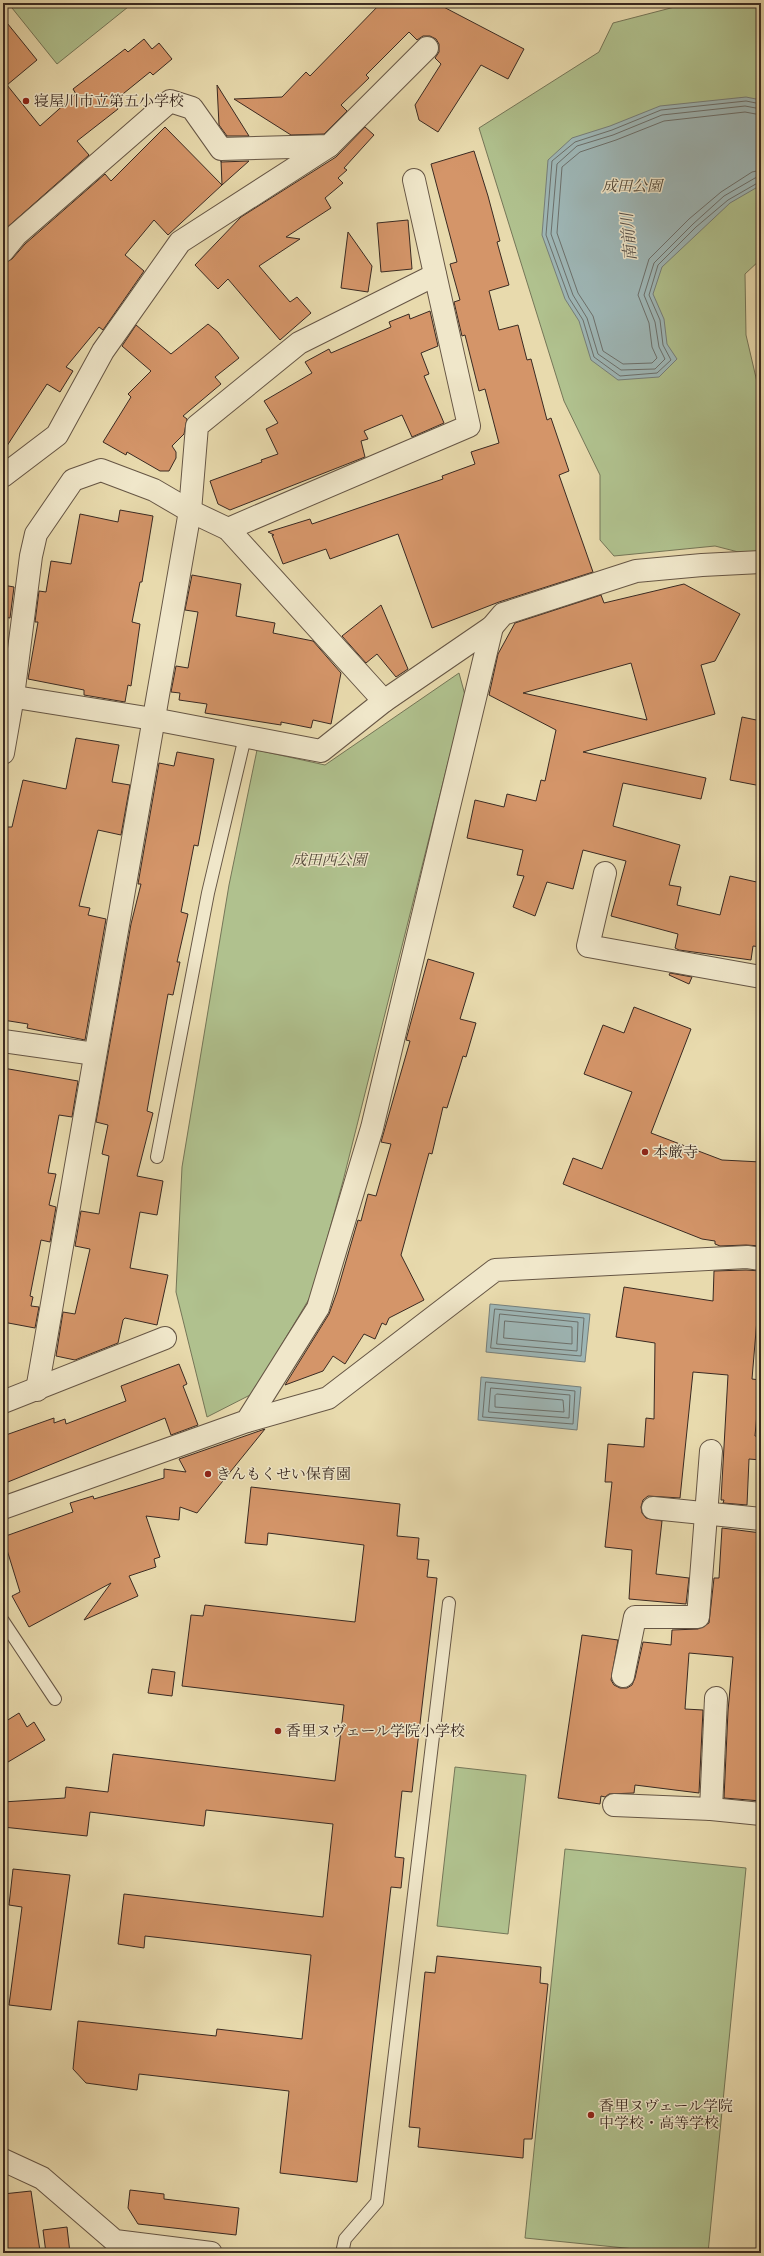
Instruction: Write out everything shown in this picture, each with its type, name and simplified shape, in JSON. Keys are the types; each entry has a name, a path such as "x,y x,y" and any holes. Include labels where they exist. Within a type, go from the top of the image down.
{"street":[{"path":"3,476 57,435 103,351 180,242 329,146 427,48"},
{"path":"3,251 16,235 170,101 192,108 221,148 329,146"},
{"path":"228,529 469,426 414,180"},
{"path":"37,1390 190,511 197,426 299,343 435,275"},
{"path":"3,754 8,696 36,534 73,480 101,470 154,490 190,511 228,529 384,701"},
{"path":"8,696 153,719 321,751 384,701 492,627 504,614 636,571 702,565 761,562"},
{"path":"247,1421 318,1308 372,1128 492,627"},
{"path":"606,873 588,946 761,976"},
{"path":"3,1041 95,1054"},
{"path":"3,1508 247,1421 328,1398 495,1270 747,1257 761,1259"},
{"path":"3,1402 37,1390 165,1338"},
{"path":"623,1676 635,1617 698,1617 711,1451"},
{"path":"652,1508 761,1519"},
{"path":"711,1809 716,1698"},
{"path":"614,1805 711,1809 761,1814"},
{"path":"3,2160 42,2178 116,2247 211,2253"}],"lane":[{"path":"157,1157 208,893 245,737"},
{"path":"342,2253 345,2239 377,2202 449,1603"},
{"path":"3,1621 55,1699"}],"green space":[{"path":"8,3 133,3 57,64"},
{"name":"成田公園","path":"690,3 761,3 761,259 745,274 746,335 761,399 761,557 715,546 614,556 600,540 600,475 564,401 479,128 599,52 613,23"},
{"name":"成田西公園","path":"459,673 465,695 343,1181 312,1294 252,1394 207,1417 176,1292 182,1167 229,885 257,750 325,765"},
{"path":"455,1767 526,1775 508,1934 437,1926"},
{"path":"565,1849 746,1868 708,2253 675,2253 525,2238"}],"water":[{"name":"南前川","path":"746,97 761,100 761,185 730,203 662,267 653,294 664,319 667,344 677,359 659,377 618,380 591,360 579,321 565,299 542,235 548,160 572,138 610,126 660,106"},
{"path":"490,1304 590,1314 585,1362 486,1352"},
{"path":"481,1377 581,1387 577,1430 478,1420"}],"building":[{"path":"381,3 436,3 524,49 508,79 481,65 438,132 419,120 415,105 441,64 435,58 439,52 439,44 436,39 430,36 423,36 417,40 409,32 366,75 369,78 341,105 347,111 324,134 291,135 234,99 282,97 306,72 310,76"},
{"path":"3,18 37,60 7,85 40,126 76,94 73,89 125,49 128,52 144,39 152,49 159,43 172,59 153,75 150,72 113,102 118,109 77,141 89,155 3,231"},
{"path":"217,85 249,136 227,136 219,125"},
{"path":"165,127 222,185 168,235 154,220 125,255 144,271 103,330 99,327 66,367 73,371 60,392 47,384 3,452 3,263 12,259 25,244 105,174 111,181"},
{"path":"365,127 374,135 344,168 347,170 338,178 343,183 325,198 331,208 286,237 300,239 259,266 290,302 297,297 311,313 280,340 228,279 218,289 195,265 241,217 336,157"},
{"path":"474,151 500,241 497,242 509,285 489,291 499,330 518,325 527,360 531,359 547,420 551,418 569,471 559,475 593,572 499,602 432,628 398,534 330,559 326,549 283,564 272,535 274,535 268,532 310,519 312,524 443,479 442,476 475,464 471,452 499,443 485,389 479,391 465,335 462,336 454,302 460,300 450,264 457,262 431,164"},
{"path":"249,161 222,185 221,162"},
{"path":"408,220 412,269 381,272 377,223"},
{"path":"348,232 372,266 368,292 341,288"},
{"path":"430,311 438,346 421,353 429,374 424,376 444,423 412,437 402,415 364,431 368,439 361,441 365,457 230,510 218,504 210,481 262,462 261,460 278,454 266,429 278,423 264,401 312,373 305,362 329,349 331,353 391,327 389,322 409,314 410,319"},
{"path":"208,324 218,332 239,358 215,377 221,384 183,416 187,419 184,434 172,446 176,452 176,458 169,471 160,471 127,452 126,455 103,442 131,397 128,394 151,371 122,346 136,325 171,354"},
{"path":"120,510 153,516 142,582 140,582 132,622 140,624 131,686 128,685 125,702 84,695 84,690 28,679 38,622 35,622 39,591 46,592 51,561 71,564 80,514 118,522"},
{"path":"192,575 241,584 236,616 275,623 273,633 313,641 341,673 331,724 313,720 311,728 281,722 281,725 205,713 207,704 179,700 180,693 171,692 176,666 188,668 198,612 185,610"},
{"path":"684,584 740,614 715,661 701,665 715,714 583,752 706,778 701,799 623,783 613,826 680,845 669,885 681,887 677,905 720,915 730,876 761,883 761,947 753,946 751,960 679,950 675,948 678,934 611,916 626,861 583,850 573,889 547,882 535,916 513,907 524,876 517,875 523,850 467,838 475,800 504,807 507,794 536,801 541,780 545,781 556,730 489,695 498,654 515,623 601,595 604,603","holes":["631,663 647,720 523,693"]},
{"path":"3,585 14,587 10,618 3,617"},
{"path":"381,605 408,669 396,677 377,654 366,663 342,636"},
{"path":"742,717 761,721 761,786 730,780"},
{"path":"76,738 119,745 112,782 130,785 121,835 98,830 79,906 90,908 88,915 106,919 85,1040 27,1028 28,1024 3,1020 3,848 7,827 12,827 23,780 66,789"},
{"path":"177,752 214,759 198,846 194,845 181,912 188,914 177,962 180,962 173,995 168,994 147,1111 153,1113 137,1176 163,1181 157,1215 140,1212 130,1268 168,1275 157,1325 125,1318 123,1320 118,1343 75,1360 56,1356 63,1312 75,1314 90,1249 75,1246 81,1211 99,1214 109,1156 102,1154 108,1125 96,1122 131,924 141,884 138,884 159,763 174,766"},
{"path":"428,959 474,973 460,1019 476,1023 466,1057 463,1056 447,1108 443,1107 432,1154 429,1153 401,1255 424,1300 389,1318 386,1325 382,1323 375,1339 364,1334 345,1364 333,1356 323,1371 285,1385 329,1314 358,1220 361,1221 368,1194 376,1196 391,1144 381,1142 410,1041 406,1040"},
{"path":"670,973 692,977 689,984 669,975"},
{"path":"634,1007 691,1029 651,1133 722,1160 761,1162 761,1246 720,1246 715,1244 715,1241 702,1239 563,1184 573,1158 602,1169 632,1092 584,1074 603,1025 624,1033"},
{"path":"3,1068 78,1081 72,1117 59,1115 48,1173 56,1174 49,1205 56,1207 50,1242 41,1240 30,1296 33,1297 31,1306 39,1307 35,1328 3,1322"},
{"path":"714,1271 761,1271 752,1379 760,1380 755,1436 761,1437 761,1460 749,1459 747,1505 723,1503 724,1500 721,1500 728,1375 693,1372 680,1498 648,1496 643,1500 641,1507 642,1513 646,1518 662,1521 656,1574 689,1578 686,1604 629,1599 632,1550 605,1547 612,1482 605,1482 608,1444 644,1447 646,1418 654,1419 655,1343 616,1337 624,1287 713,1301"},
{"path":"179,1364 187,1384 183,1386 198,1425 171,1435 165,1418 3,1484 3,1436 54,1418 54,1423 65,1419 66,1424 126,1401 121,1386"},
{"path":"265,1429 197,1513 180,1507 179,1520 146,1516 160,1557 154,1559 156,1567 129,1576 138,1596 84,1620 111,1583 29,1627 12,1596 20,1592 3,1537 73,1512 70,1503 93,1496 94,1499 164,1478 164,1469 186,1472 179,1459"},
{"path":"251,1487 400,1504 397,1536 419,1538 417,1559 429,1560 427,1577 437,1578 412,1792 402,1791 395,1857 404,1858 401,1888 391,1887 357,2182 280,2173 289,2091 139,2074 137,2090 86,2083 73,2069 78,2021 216,2036 217,2029 302,2039 311,1955 145,1936 144,1948 118,1944 124,1894 323,1917 333,1824 206,1810 204,1826 90,1812 87,1836 3,1827 3,1802 65,1798 66,1787 108,1792 113,1754 335,1781 344,1705 182,1686 191,1615 203,1616 205,1605 355,1622 364,1545 268,1533 267,1545 245,1543"},
{"path":"722,1528 761,1533 761,1801 724,1798 728,1711 733,1657 689,1653 685,1709 703,1710 699,1793 635,1785 634,1793 609,1794 605,1797 601,1796 600,1804 558,1798 582,1635 618,1640 611,1680 614,1685 620,1688 627,1688 632,1685 643,1642 671,1645 672,1630 698,1629 709,1623 714,1578 719,1578"},
{"path":"152,1669 175,1672 172,1696 148,1693"},
{"path":"19,1713 27,1727 34,1722 45,1740 3,1765 3,1723"},
{"path":"13,1869 70,1875 51,2010 9,2005 22,1907 9,1905"},
{"path":"437,1956 541,1967 540,1983 548,1984 532,2139 524,2139 523,2158 418,2147 420,2128 409,2127 425,1972 435,1973"},
{"path":"130,2190 164,2194 164,2199 239,2208 236,2235 138,2224 128,2208"},
{"path":"31,2191 40,2251 3,2253 3,2194"},
{"path":"67,2227 70,2253 46,2253 43,2230"}],"place":[{"name":"寝屋川市立第五小学校","path":"26,101"},
{"name":"本厳寺","path":"645,1152"},
{"name":"きんもくせい保育園","path":"208,1474"},
{"name":"香里ヌヴェール学院小学校","path":"278,1731"},
{"name":"香里ヌヴェール学院 中学校・高等学校","path":"591,2115"}]}
